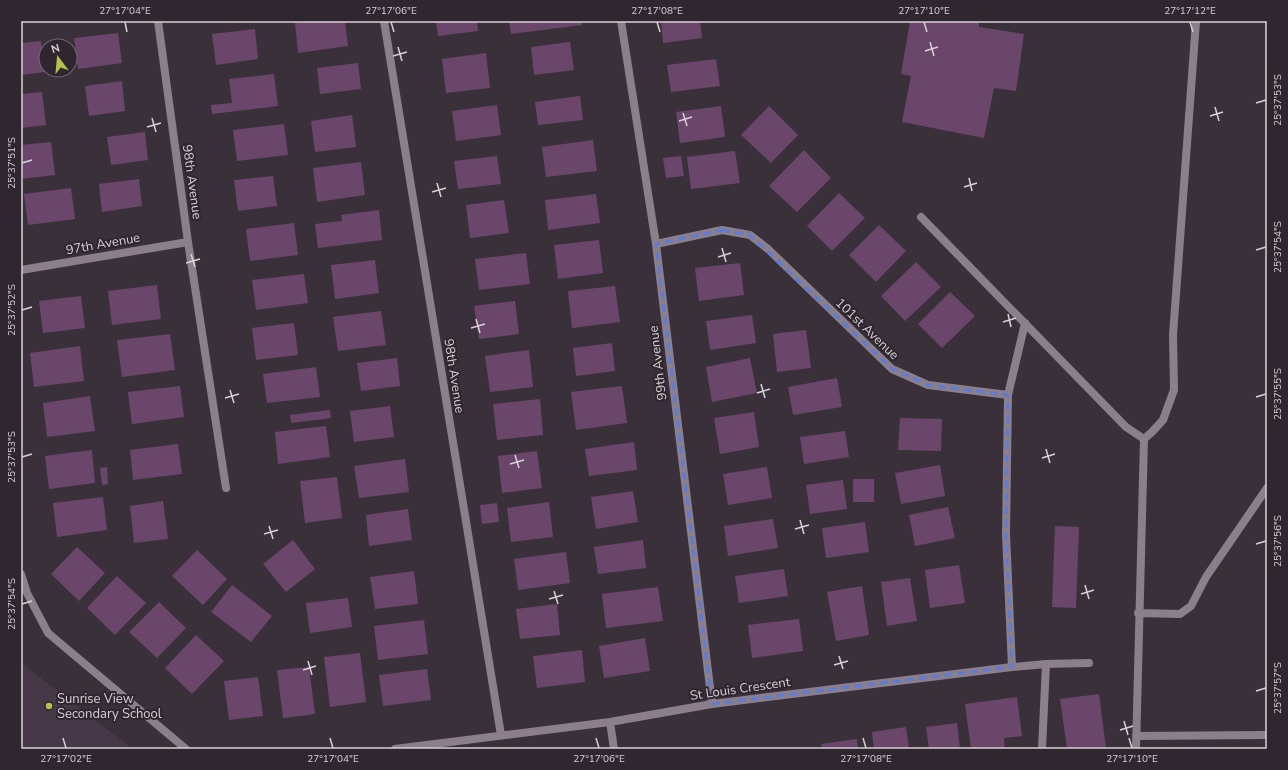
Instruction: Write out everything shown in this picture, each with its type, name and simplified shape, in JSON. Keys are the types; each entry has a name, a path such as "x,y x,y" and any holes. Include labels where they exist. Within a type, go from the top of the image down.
{"street":[{"name":"98th Avenue","path":"158,21 188,242 226,488"},
{"name":"98th Avenue","path":"384,21 501,735"},
{"name":"99th Avenue","path":"621,21 656,244 712,704"},
{"path":"1136,749 1138,613 1144,439 1163,420 1174,390 1174,336 1196,21"},
{"path":"921,217 1126,427 1144,439"},
{"name":"101st Avenue","path":"656,244 722,230 750,235 768,248 892,369 928,385 1008,395"},
{"name":"97th Avenue","path":"21,270 188,242"},
{"path":"1012,667 1006,534 1008,395 1025,323"},
{"path":"1138,613 1180,614 1191,606 1206,577 1267,488"},
{"path":"21,574 28,593 48,633 186,749"},
{"name":"St Louis Crescent","path":"395,749 610,722 712,704 1012,667 1046,664 1089,663"},
{"path":"1042,749 1046,664"},
{"path":"610,722 614,749"},
{"path":"1136,736 1267,735"}],"highlighted area":[{"path":"722,230 750,235 892,369 928,385 1008,395 1006,534 1012,667 712,704 656,244"}],"shaded area":[{"name":"Sunrise View Secondary School","path":"21,663 133,749 21,749"}],"building":[{"path":"314,21 345,21 348,46 298,53 295,23"},
{"path":"436,21 477,21 478,31 438,36"},
{"path":"509,21 582,21 582,25 511,34"},
{"path":"661,21 700,21 702,38 663,43"},
{"path":"910,21 979,21 979,27 1024,34 1016,91 994,88 984,138 902,122 911,76 901,74"},
{"path":"255,29 258,59 216,65 212,34"},
{"path":"118,33 122,63 78,69 78,38 74,38"},
{"path":"38,41 38,73 21,75 21,43"},
{"path":"570,42 574,70 534,75 531,47"},
{"path":"486,53 490,88 446,93 442,59"},
{"path":"716,59 720,86 671,92 667,65"},
{"path":"358,63 361,89 320,94 317,68"},
{"path":"274,74 278,106 212,114 211,105 232,103 229,79"},
{"path":"122,81 125,111 89,116 85,86"},
{"path":"42,92 46,125 21,128 21,94"},
{"path":"580,96 583,120 538,125 535,102"},
{"path":"497,105 501,135 456,141 452,111"},
{"path":"721,106 725,137 680,143 676,112"},
{"path":"769,106 798,135 771,163 741,135"},
{"path":"352,115 356,147 315,152 311,121"},
{"path":"284,124 288,155 237,161 233,130"},
{"path":"145,132 148,160 111,165 107,137"},
{"path":"593,140 597,171 546,177 542,147"},
{"path":"51,142 55,175 21,179 21,145"},
{"path":"804,150 831,178 797,212 769,186"},
{"path":"735,151 740,183 691,189 687,157"},
{"path":"497,156 501,184 458,189 454,161"},
{"path":"681,156 684,176 666,178 663,158"},
{"path":"361,162 365,195 317,202 313,168"},
{"path":"273,176 277,206 238,211 234,180"},
{"path":"139,179 142,206 102,212 99,184"},
{"path":"71,188 75,219 28,225 24,194"},
{"path":"839,193 865,218 832,251 807,226"},
{"path":"596,194 600,223 548,230 545,200"},
{"path":"504,200 509,233 470,238 466,205"},
{"path":"379,210 382,240 318,248 315,224 342,221 341,215"},
{"path":"294,223 298,255 250,261 246,229"},
{"path":"879,225 906,251 876,282 849,255"},
{"path":"599,240 603,273 558,279 554,245"},
{"path":"526,253 530,284 479,290 475,259"},
{"path":"375,260 379,293 335,299 331,265"},
{"path":"916,262 941,287 905,321 881,296"},
{"path":"740,263 744,295 699,301 695,268"},
{"path":"304,274 308,303 256,310 252,280"},
{"path":"157,285 161,319 112,325 108,291"},
{"path":"615,286 620,322 572,328 568,291"},
{"path":"950,292 975,316 942,348 918,324"},
{"path":"81,296 85,328 43,333 39,301"},
{"path":"515,301 519,334 479,339 474,306"},
{"path":"381,311 386,345 338,351 333,317"},
{"path":"752,315 756,343 710,350 706,321"},
{"path":"294,323 298,355 256,360 252,328"},
{"path":"806,330 811,368 777,372 773,334"},
{"path":"170,334 175,370 122,377 117,340"},
{"path":"612,343 615,371 576,376 573,348"},
{"path":"80,346 84,381 34,387 30,353"},
{"path":"529,350 533,387 490,392 485,356"},
{"path":"397,358 400,386 361,391 357,363"},
{"path":"750,358 757,393 712,402 706,367"},
{"path":"316,367 320,397 267,403 263,374"},
{"path":"837,378 842,407 793,415 788,387"},
{"path":"180,386 184,417 132,424 128,392"},
{"path":"622,386 627,423 576,430 571,392"},
{"path":"90,396 95,431 47,437 43,403"},
{"path":"540,399 543,435 497,440 493,404"},
{"path":"390,406 394,437 354,442 350,411"},
{"path":"330,410 331,418 291,423 290,415"},
{"path":"754,412 759,447 720,454 714,418"},
{"path":"900,418 942,419 941,451 898,450"},
{"path":"326,426 330,457 278,464 275,432"},
{"path":"845,431 849,457 804,464 800,437"},
{"path":"634,442 637,470 589,476 585,449"},
{"path":"178,444 182,474 133,480 130,450"},
{"path":"92,450 95,483 49,489 45,456"},
{"path":"537,451 542,488 502,493 498,456"},
{"path":"405,459 409,492 359,498 354,466"},
{"path":"940,465 945,496 901,504 895,473"},
{"path":"107,467 108,484 102,485 100,468"},
{"path":"767,467 772,498 728,505 723,474"},
{"path":"337,477 342,518 305,523 300,481"},
{"path":"853,479 874,479 874,502 853,502"},
{"path":"843,480 847,509 810,514 806,485"},
{"path":"633,491 638,522 596,529 591,497"},
{"path":"103,497 107,530 57,537 53,503"},
{"path":"163,501 168,539 134,543 130,506"},
{"path":"549,502 553,537 511,542 507,508"},
{"path":"497,503 499,522 482,524 480,505"},
{"path":"948,507 955,538 915,546 909,515"},
{"path":"408,509 412,540 369,546 366,515"},
{"path":"773,519 778,548 728,556 724,526"},
{"path":"865,522 869,552 826,558 822,528"},
{"path":"1055,526 1079,527 1076,608 1052,607"},
{"path":"293,540 315,569 286,592 263,564"},
{"path":"643,540 646,568 598,574 594,547"},
{"path":"77,547 105,573 79,601 51,574"},
{"path":"197,550 227,579 203,605 172,576"},
{"path":"566,552 570,583 518,590 514,559"},
{"path":"959,565 965,603 930,608 925,570"},
{"path":"784,569 788,596 739,603 735,576"},
{"path":"414,571 418,604 375,609 370,577"},
{"path":"117,576 146,603 115,635 87,608"},
{"path":"910,578 917,621 887,626 881,582"},
{"path":"232,585 272,616 251,642 211,612"},
{"path":"862,586 869,635 836,641 827,592"},
{"path":"658,587 663,621 606,628 602,594"},
{"path":"348,598 352,627 310,633 306,603"},
{"path":"159,602 186,628 157,658 129,632"},
{"path":"557,604 560,635 520,639 516,609"},
{"path":"799,619 803,651 752,658 748,625"},
{"path":"424,620 428,654 378,660 374,626"},
{"path":"196,635 224,661 192,694 165,668"},
{"path":"645,638 650,671 604,678 599,646"},
{"path":"582,650 585,682 537,688 533,656"},
{"path":"360,653 366,702 330,707 324,657"},
{"path":"309,667 315,714 283,718 277,670"},
{"path":"427,669 431,700 383,706 379,675"},
{"path":"258,677 263,716 229,720 224,681"},
{"path":"1099,694 1106,748 1067,749 1060,699"},
{"path":"1017,697 1022,736 1004,738 1005,749 971,749 965,704"},
{"path":"957,723 960,749 929,749 926,727"},
{"path":"906,727 909,749 874,749 872,732"},
{"path":"857,739 858,749 822,749 821,744"}],"place":[{"name":"Sunrise View Secondary School","path":"49,706"}]}
